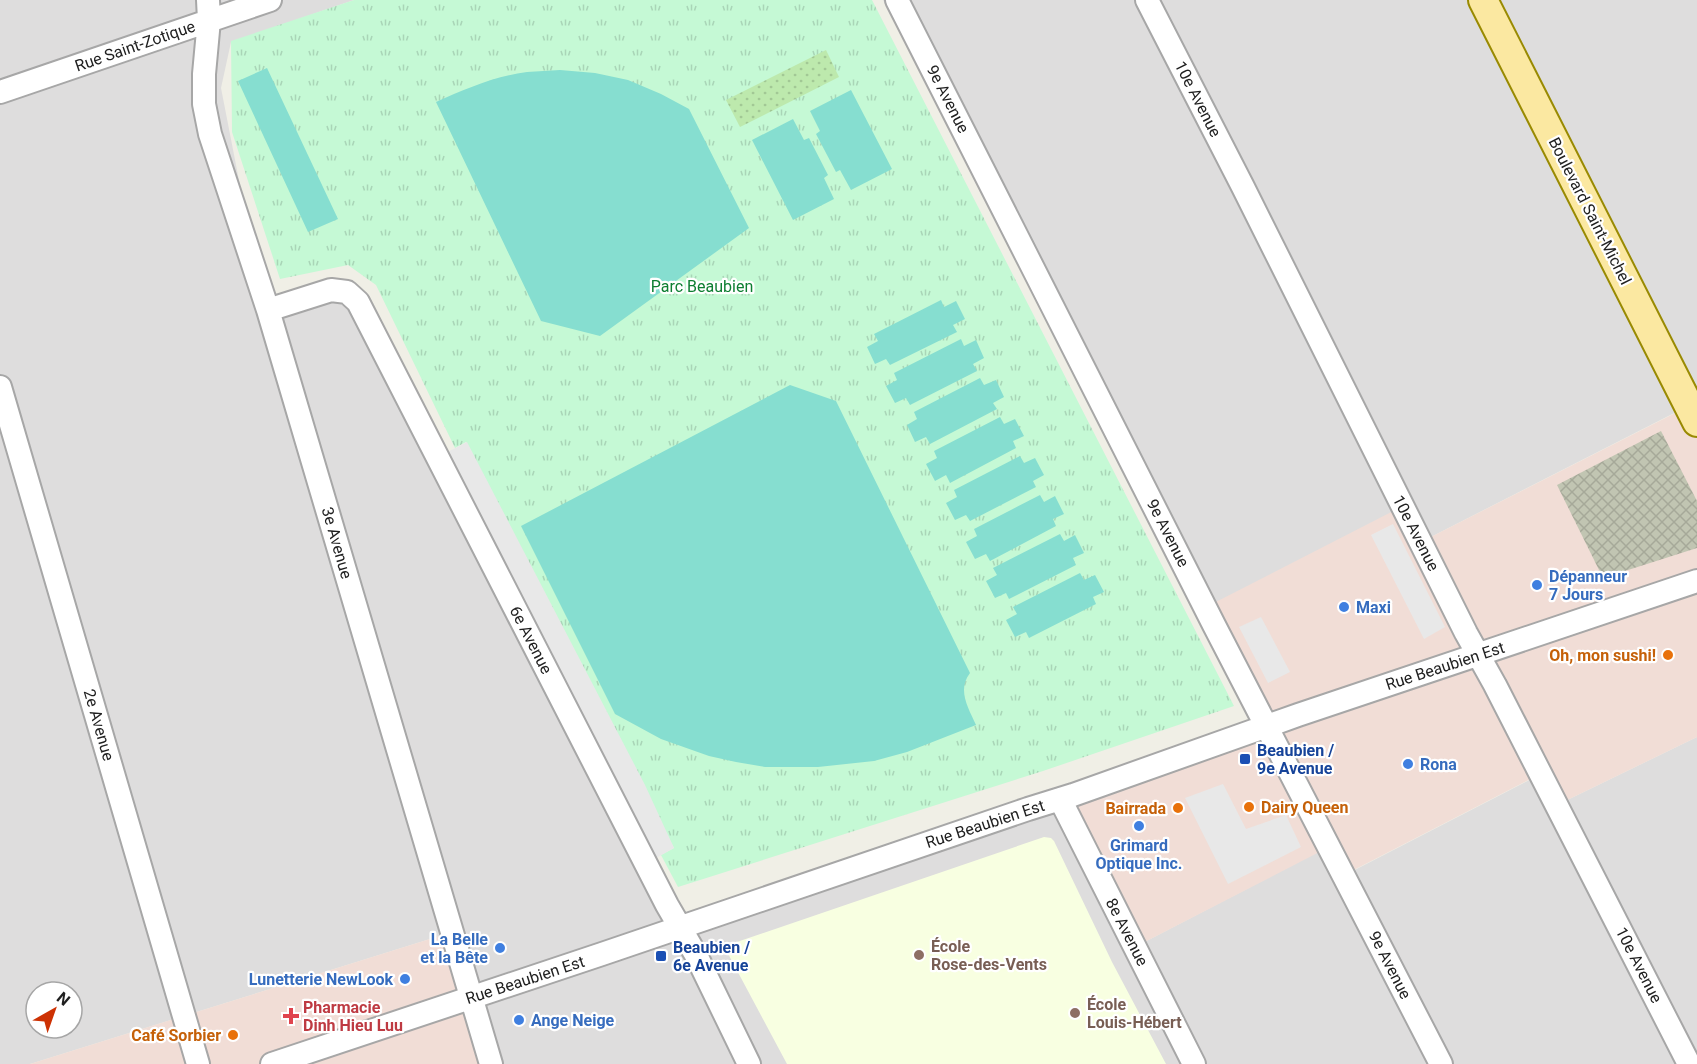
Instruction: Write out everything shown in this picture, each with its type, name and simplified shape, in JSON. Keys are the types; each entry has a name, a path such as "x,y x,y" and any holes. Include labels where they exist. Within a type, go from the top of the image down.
{"main road":[{"name":"Boulevard Saint-Michel","path":"1483,0 1697,422"}],"street":[{"name":"Rue Saint-Zotique","path":"0,92 208,10 270,0"},
{"name":"9e Avenue","path":"897,0 1441,1064"},
{"name":"10e Avenue","path":"1148,0 1478,655 1689,1064"},
{"name":"3e Avenue","path":"208,10 204,104 210,134 268,310 491,1064"},
{"name":"6e Avenue","path":"268,310 331,290 347,292 358,302 749,1064"},
{"name":"2e Avenue","path":"0,387 198,1064"},
{"name":"Rue Beaubien Est","path":"272,1064 1060,800 1267,726 1697,581"},
{"name":"8e Avenue","path":"1060,800 1194,1064"}],"shaded area":[{"path":"0,0 354,0 231,42 221,88 244,206 268,309 347,292 680,927 1058,803 1135,947 1329,846 1345,875 1541,774 1557,805 1697,737 1697,1064 488,1064 446,934 30,1064 0,1064"},
{"path":"883,0 1697,0 1697,422 1688,406 1421,542 1206,607"},
{"path":"267,68 338,219 308,232 238,81"},
{"path":"560,70 595,73 628,80 689,109 749,228 600,336 541,321 436,102 503,77 527,72"},
{"path":"851,90 892,169 851,190 840,170 836,172 816,134 820,131 810,111"},
{"path":"793,119 804,140 809,138 828,175 824,178 834,199 793,220 752,140"},
{"path":"941,300 944,307 956,301 965,319 953,325 957,332 890,365 886,359 875,364 867,347 878,341 874,334"},
{"path":"961,339 964,346 976,340 984,358 973,364 977,371 910,405 906,398 895,403 886,386 897,380 894,373"},
{"path":"980,378 984,385 996,380 1004,397 993,403 997,409 930,444 926,437 915,442 907,425 917,419 914,412"},
{"path":"790,385 836,401 970,673 966,679 964,692 976,725 907,752 874,761 818,767 765,767 709,756 661,739 615,714 521,526"},
{"path":"1689,406 1697,422 1697,737 1557,805 1540,774 1344,875 1329,847 1135,947 1060,799 1267,727 1206,607 1403,506 1421,542"},
{"path":"1000,417 1004,424 1015,419 1024,436 1013,441 1016,448 950,483 946,475 935,481 926,464 937,458 934,451"},
{"path":"1661,431 1697,501 1697,548 1603,578 1557,485"},
{"path":"467,442 645,785 674,848 647,863 438,457"},
{"path":"1020,456 1024,463 1035,458 1044,475 1033,481 1036,487 970,521 966,515 955,520 946,503 957,497 954,490"},
{"path":"1040,495 1044,502 1055,496 1064,514 1053,519 1056,526 990,561 986,554 975,559 966,542 977,536 974,529"},
{"path":"1393,524 1445,627 1424,639 1371,535"},
{"path":"1060,534 1064,541 1075,535 1084,553 1073,558 1076,565 1009,599 1006,593 995,598 986,581 997,575 993,568"},
{"path":"1080,573 1084,580 1095,575 1104,592 1093,597 1096,604 1029,638 1026,632 1015,637 1006,620 1017,614 1013,607"},
{"path":"1261,617 1290,672 1268,683 1239,627"},
{"path":"1223,784 1246,829 1286,815 1301,847 1228,884 1185,798"},
{"name":"École Rose-des-Vents","path":"1044,837 1054,841 1112,962 1166,1064 787,1064 725,948 728,945"},
{"path":"446,934 488,1064 30,1064"}],"green space":[{"name":"Parc Beaubien","path":"354,0 872,0 1234,706 1043,771 678,887 661,855 674,848 466,442 455,448 376,285 348,265 280,279 232,132 231,41"},
{"path":"826,50 839,77 740,127 726,100"}],"place":[{"name":"Dépanneur 7 Jours","path":"1537,585"},
{"name":"Maxi","path":"1344,607"},
{"name":"Oh, mon sushi!","path":"1668,655"},
{"name":"Beaubien / 9e Avenue","path":"1245,759"},
{"name":"Rona","path":"1408,764"},
{"name":"Dairy Queen","path":"1249,807"},
{"name":"Bairrada","path":"1178,808"},
{"name":"Grimard Optique Inc.","path":"1139,826"},
{"name":"La Belle et la Bête","path":"500,948"},
{"name":"École Rose-des-Vents","path":"919,955"},
{"name":"Beaubien / 6e Avenue","path":"661,956"},
{"name":"Lunetterie NewLook","path":"405,979"},
{"name":"École Louis-Hébert","path":"1075,1013"},
{"name":"Pharmacie Dinh Hieu Luu","path":"291,1016"},
{"name":"Ange Neige","path":"519,1020"},
{"name":"Café Sorbier","path":"233,1035"}]}
